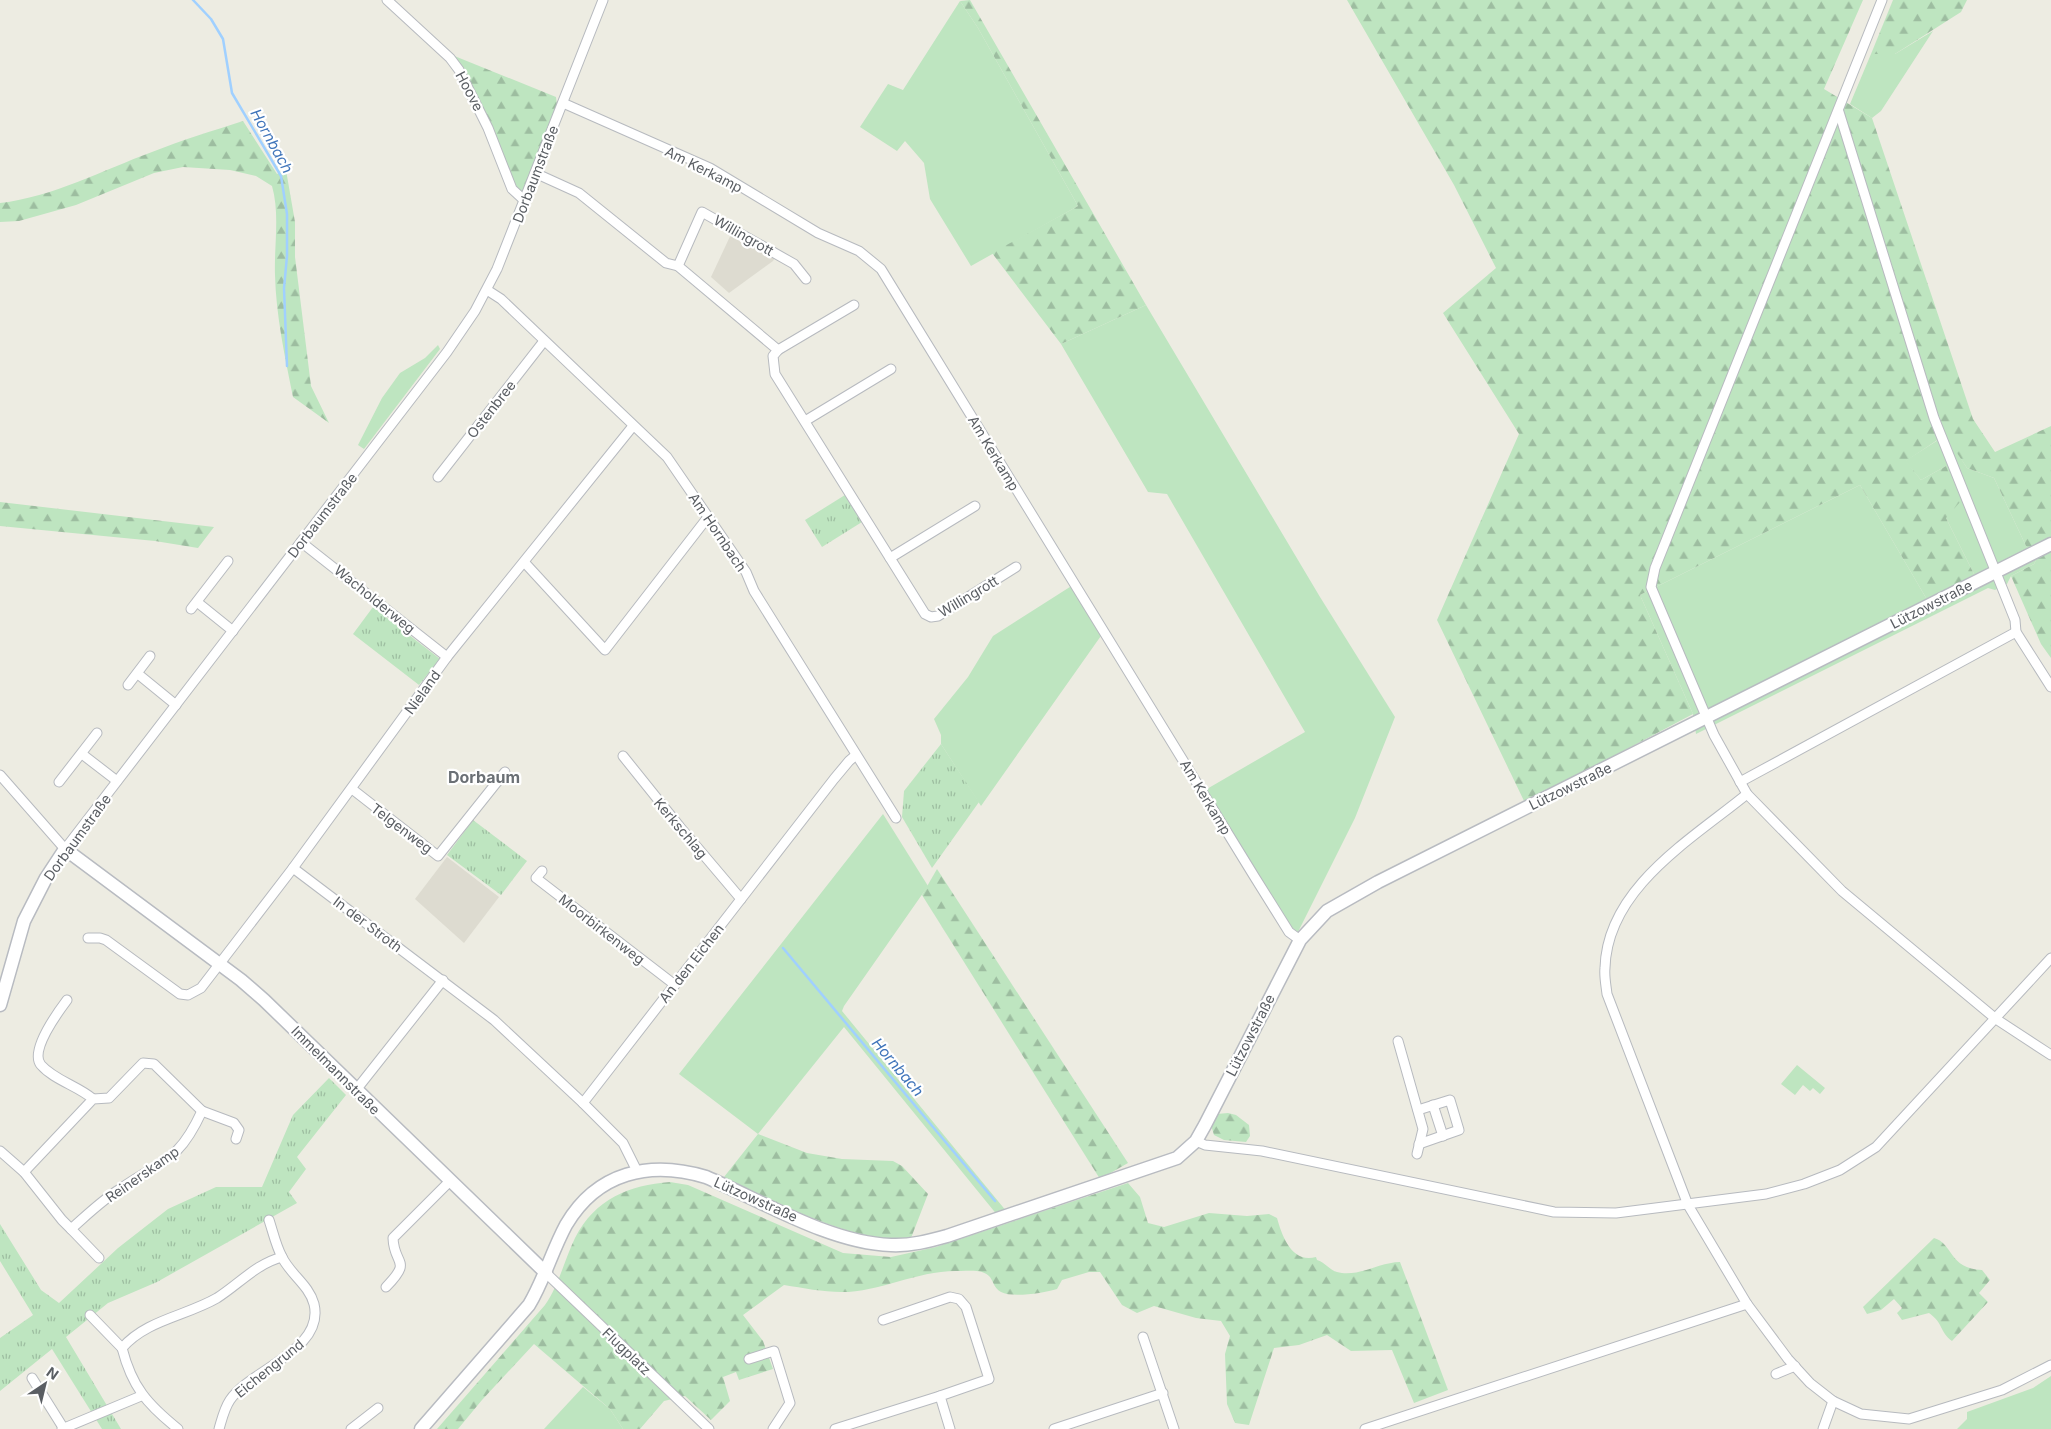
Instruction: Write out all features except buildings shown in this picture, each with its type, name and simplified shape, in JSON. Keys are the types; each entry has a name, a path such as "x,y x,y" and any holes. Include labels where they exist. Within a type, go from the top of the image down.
{"street":[{"name":"Hoove","path":"387,0 450,58 459,70 488,128 512,189 525,200"},
{"name":"Dorbaumstraße","path":"0,1005 24,921 46,878 65,849 447,352 487,290 525,200 603,0"},
{"path":"1882,0 1650,580 1651,588 1706,719 1747,794 1842,890 1996,1018 2051,1055"},
{"name":"Am Kerkamp","path":"563,103 710,168 818,232 859,251 881,269 1254,876 1289,932 1300,940"},
{"path":"1838,112 1934,418 2016,620 2016,632 2051,687"},
{"path":"535,173 579,193 666,263 678,266 778,350 854,305"},
{"name":"Willingrott","path":"678,266 702,212 794,264 806,279"},
{"name":"Am Hornbach","path":"487,290 501,299 544,342 667,457 746,572 754,591 896,818"},
{"name":"Ostenbree","path":"438,477 544,342"},
{"name":"Willingrott","path":"778,350 773,356 775,374 925,614 931,617 938,616 1016,568"},
{"path":"805,421 891,369"},
{"name":"Nieland","path":"219,964 352,789 447,658 633,426"},
{"path":"890,558 975,506"},
{"path":"525,563 605,650 708,517"},
{"name":"Wacholderweg","path":"302,542 447,658"},
{"name":"Lützowstraße","path":"421,1429 529,1305 546,1273 566,1226 580,1206 600,1187 616,1178 637,1171 671,1169 689,1172 706,1177 844,1238 873,1244 909,1244 947,1236 1165,1164 1177,1158 1196,1141 1300,940 1311,926 1340,902 2051,544"},
{"path":"228,561 194,606 233,630"},
{"path":"1740,782 2016,632"},
{"path":"128,685 150,656"},
{"path":"138,674 176,705"},
{"path":"59,782 97,733"},
{"path":"82,754 117,781"},
{"name":"An den Eichen","path":"582,1104 848,761 856,755"},
{"name":"Kerkschlag","path":"623,756 680,828 741,899"},
{"name":"Telgenweg","path":"352,789 438,856 505,772"},
{"path":"0,775 65,849"},
{"path":"1747,794 1652,871 1636,888 1616,920 1607,946 1604,968 1607,994 1688,1205 1747,1304 1795,1366 1810,1383 1833,1401 1861,1414 1909,1419 2002,1390 2051,1365"},
{"name":"Immelmannstraße","path":"65,849 264,1000 546,1273"},
{"name":"In der Stroth","path":"293,868 443,980 506,1031 582,1104"},
{"name":"Moorbirkenweg","path":"542,871 536,878 675,985"},
{"path":"88,938 106,940 180,994 188,995 196,992 219,964"},
{"path":"1196,1141 1205,1145 1262,1151 1554,1212 1616,1213 1766,1194 1804,1184 1840,1170 1876,1147 2051,958"},
{"path":"356,1090 443,980"},
{"path":"66,1000 52,1020 37,1055 40,1064 49,1072 93,1099 109,1098 143,1063 149,1062 161,1070 202,1111 234,1123 239,1130 236,1139"},
{"path":"1398,1041 1423,1129 1417,1154"},
{"path":"24,1172 93,1099"},
{"path":"1418,1110 1450,1100 1459,1130 1419,1144"},
{"path":"582,1104 623,1143 637,1171"},
{"path":"1433,1105 1443,1136"},
{"name":"Reinerskamp","path":"72,1228 120,1188 177,1152 192,1133 202,1111"},
{"path":"0,1152 24,1172 62,1220 72,1228 99,1258"},
{"path":"386,1287 400,1272 401,1261 394,1249 394,1238 450,1181"},
{"name":"Eichengrund","path":"219,1429 230,1400 245,1384 294,1350 312,1330 314,1305 310,1293 282,1257 269,1220"},
{"path":"122,1348 131,1337 215,1299 256,1268 282,1257"},
{"name":"Flugplatz","path":"546,1273 709,1429"},
{"path":"836,1429 990,1379 966,1307 959,1299 950,1297 883,1320"},
{"path":"1365,1429 1747,1304"},
{"path":"90,1316 122,1348 125,1362 141,1396 178,1429"},
{"path":"1143,1337 1174,1429"},
{"path":"749,1359 774,1351 790,1403 773,1429"},
{"path":"1776,1374 1795,1366"},
{"path":"32,1378 66,1428 141,1396"},
{"path":"1054,1429 1163,1393"},
{"path":"940,1396 950,1429"},
{"path":"1823,1429 1833,1401"},
{"path":"351,1429 378,1408"}],"shaded area":[{"path":"733,230 776,256 773,261 729,293 711,277"},
{"path":"447,857 499,897 464,943 415,899"}],"green space":[{"path":"970,0 1146,305 1061,344 992,253 1078,206 978,28 960,1"},
{"path":"1347,0 1863,0 1824,89 1872,118 1973,419 1995,452 2051,426 2051,658 2041,644 2011,576 2034,564 2037,558 2026,546 1994,478 1967,468 1945,435 1906,461 1921,480 1946,466 1960,502 1946,518 1976,578 1929,603 1860,485 1640,595 1693,714 1525,803 1437,620 1519,434 1443,313 1496,268 1454,185"},
{"path":"1893,0 1967,0 1961,12 1895,54 1871,54"},
{"path":"960,1 978,28 1078,206 971,266 930,199 924,163 905,141 897,151 860,127 888,84 903,90"},
{"path":"1933,31 1881,111 1872,118 1850,104 1871,54 1895,54"},
{"path":"452,55 556,97 557,105 523,195 511,191"},
{"path":"243,121 277,174 286,170 295,222 295,257 311,386 329,423 293,397 277,306 275,275 276,208 272,186 256,176 230,170 183,167 154,173 76,205 19,221 0,222 0,203 20,200 58,189 163,148"},
{"path":"1146,305 1320,597 1395,717 1355,818 1298,932 1287,924 1200,793 1305,732 1167,494 1148,492 1061,344"},
{"path":"438,345 440,349 364,449 358,445 382,398 400,373 425,358"},
{"path":"1946,435 1967,468 1994,478 2026,546 2037,558 2034,564 2011,576 2007,584 1995,590 1988,588 1696,734 1693,714 1640,595 1860,485 1929,603 1976,578 1946,518 1946,466 1921,480 1905,461"},
{"path":"845,495 862,522 822,547 805,520"},
{"path":"0,502 214,527 198,548 155,541 0,526"},
{"path":"1073,585 1103,633 981,806 941,744 941,735 934,719 968,677 993,636"},
{"path":"373,607 440,659 419,685 353,634"},
{"path":"941,744 979,802 932,868 902,817 904,791"},
{"path":"883,814 928,886 842,1011 1007,1212 998,1216 844,1027 758,1134 679,1074"},
{"path":"473,820 527,861 501,895 447,855"},
{"path":"937,869 1128,1163 1100,1179 922,895"},
{"path":"1797,1065 1825,1088 1820,1094 1813,1088 1810,1091 1803,1085 1795,1095 1781,1084"},
{"path":"329,1078 346,1095 297,1157 306,1169 289,1192 297,1203 157,1282 108,1303 66,1337 121,1429 102,1429 52,1349 0,1391 0,1338 33,1315 0,1261 0,1224 41,1290 59,1303 118,1248 168,1209 216,1187 262,1187 293,1115"},
{"path":"1228,1113 1236,1115 1249,1125 1250,1136 1246,1142 1224,1140 1214,1135 1211,1125 1217,1114"},
{"path":"758,1134 807,1153 842,1159 893,1161 902,1166 928,1194 911,1238 891,1239 867,1236 842,1229 765,1198 724,1177"},
{"path":"670,1182 688,1185 843,1253 891,1257 936,1247 1128,1183 1140,1197 1148,1223 1164,1227 1209,1213 1247,1216 1269,1214 1277,1218 1285,1240 1294,1252 1308,1258 1316,1257 1317,1260 1334,1271 1352,1273 1400,1262 1448,1390 1414,1403 1392,1350 1351,1351 1327,1335 1299,1345 1274,1348 1249,1425 1235,1423 1227,1404 1225,1354 1230,1336 1221,1321 1196,1318 1154,1306 1137,1313 1122,1305 1100,1272 1089,1272 1062,1280 1057,1289 1013,1295 1001,1292 995,1287 987,1274 972,1271 945,1271 856,1291 813,1290 784,1285 743,1315 763,1341 773,1369 739,1380 736,1372 723,1377 730,1401 711,1420 685,1396 664,1401 640,1429 623,1429 610,1409 534,1344 458,1429 437,1429 545,1305 558,1281 575,1238 593,1213 615,1196 627,1191"},
{"path":"1934,1238 1945,1245 1957,1261 1971,1269 1982,1270 1990,1280 1979,1293 1988,1302 1952,1341 1929,1313 1902,1320 1897,1313 1902,1308 1894,1299 1881,1310 1867,1314 1863,1307"},
{"path":"2051,1376 2051,1429 1957,1429 1967,1419 1967,1412 2033,1388"},
{"path":"583,1387 610,1409 623,1429 544,1429"}],"waterway":[{"name":"Hornbach","path":"193,0 211,19 223,39 232,93 281,176 287,214 287,256 284,288 287,366"},
{"name":"Hornbach","path":"783,948 995,1201"}],"district":[{"name":"Dorbaum","path":"484,777"}]}
